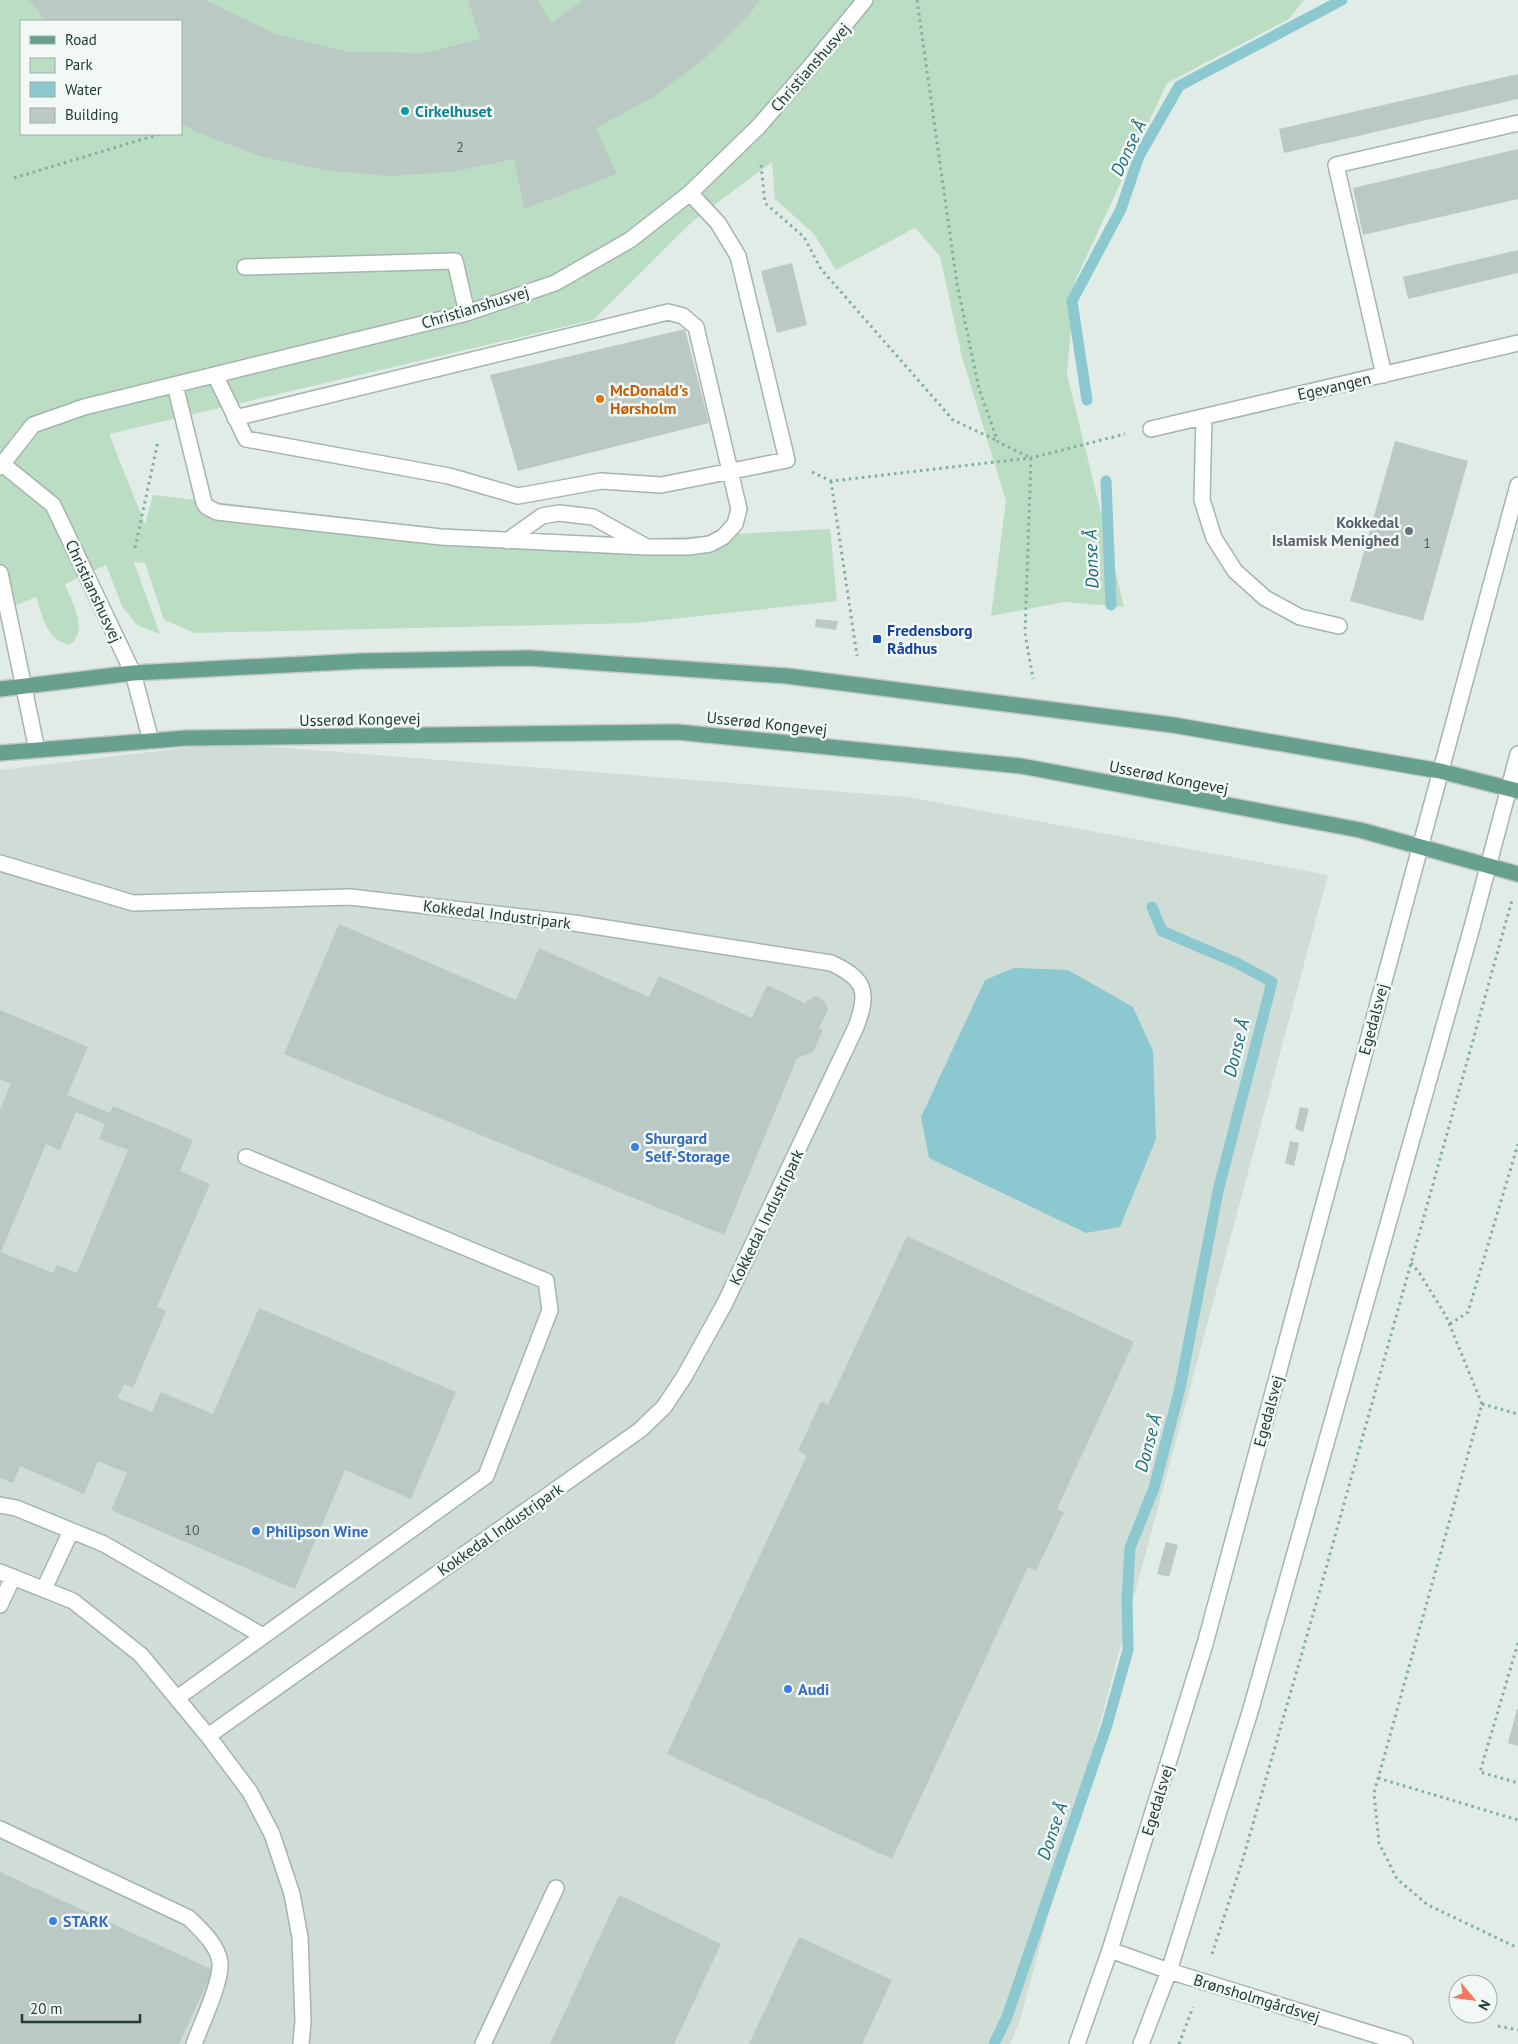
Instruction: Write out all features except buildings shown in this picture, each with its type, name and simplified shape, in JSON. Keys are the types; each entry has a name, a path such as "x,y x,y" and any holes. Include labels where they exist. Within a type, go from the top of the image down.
{"main road":[{"path":"0,688 133,673 363,661 529,658 787,676 1173,725 1440,771 1513,790"},
{"name":"Usserød Kongevej","path":"0,753 192,738 676,732 1021,766 1360,830 1518,874"}],"street":[{"name":"Christianshusvej","path":"151,741 133,673 53,505 1,464 33,425 84,407 467,313 555,282 630,240 690,193 758,127 865,0"},
{"path":"1384,374 1336,165 1518,123"},
{"path":"215,375 246,439 449,476 518,496 601,480 661,485 787,460 738,256 718,223 690,193"},
{"path":"245,267 455,261 467,313"},
{"path":"175,385 204,503 212,511 441,537 647,547 688,547 710,544 723,536 734,524 739,509 696,327 683,316 668,312 235,418"},
{"name":"Egevangen","path":"1150,429 1518,343"},
{"path":"1204,416 1202,500 1214,538 1235,571 1265,598 1282,607 1300,616 1339,626"},
{"path":"1440,771 1518,485"},
{"path":"507,541 542,516 559,513 593,517 647,547"},
{"path":"0,573 22,686 37,750"},
{"path":"1141,2044 1169,1971 1253,1703 1489,865 1513,790 1518,754"},
{"name":"Egedalsvej","path":"1077,2044 1110,1950 1205,1644 1440,771"},
{"name":"Kokkedal Industripark","path":"0,863 133,903 350,897 574,923 832,962 848,970 857,978 862,986 863,1008 856,1027 729,1295 684,1378 664,1407 640,1430 208,1736"},
{"path":"177,1698 486,1476 550,1310 546,1281 246,1157"},
{"path":"0,1505 16,1508 104,1544 263,1636"},
{"path":"44,1589 71,1531"},
{"path":"0,1605 7,1574 73,1601 141,1655 208,1736 250,1792 272,1834 292,1894 300,1937 303,2021 301,2044"},
{"path":"0,1829 189,1918 204,1933 215,1948 220,1962 219,1977 194,2044"},
{"path":"483,2044 556,1888"},
{"name":"Brønsholmgårdsvej","path":"1110,1950 1203,1982 1406,2044"}],"path":[{"path":"917,0 957,284 979,389 998,442"},
{"path":"758,127 765,202 804,237 821,270 953,420 1031,458"},
{"path":"14,178 157,135"},
{"path":"135,548 162,423 154,390"},
{"path":"787,460 831,482 1031,458 1150,429"},
{"path":"1031,458 1025,633 1038,708"},
{"path":"831,482 862,685"},
{"path":"1178,2044 1203,1982 1245,1852 1513,895"},
{"path":"1450,1324 1468,1312 1518,1144"},
{"path":"1385,1235 1420,1274 1450,1324 1482,1404 1374,1793 1380,1843 1397,1879 1428,1905 1518,1948"},
{"path":"1482,1404 1518,1414"},
{"path":"1518,1643 1480,1772 1518,1783"},
{"path":"1378,1778 1518,1820"},
{"path":"1498,2026 1518,2030"}],"shaded area":[{"path":"225,743 908,797 1328,875 1019,2024 1010,2044 0,2044 0,770"}],"green space":[{"path":"0,0 1304,0 1289,19 1167,83 1075,281 1067,374 1124,607 1064,602 991,616 1006,501 962,357 940,256 915,228 836,270 814,234 775,199 772,162 694,220 593,320 109,434 145,524 153,495 441,528 453,536 602,541 830,529 837,601 635,623 195,633 164,620 145,563 134,562 160,634 137,625 122,606 106,565 65,584 75,607 79,624 76,639 70,645 62,642 51,633 36,597 0,612"}],"water":[{"path":"1014,968 1068,970 1133,1007 1153,1051 1156,1139 1120,1227 1086,1233 929,1158 921,1117 985,980"}],"waterway":[{"name":"Donse Å","path":"1087,400 1072,301 1121,209 1139,156 1179,86 1342,0"},
{"name":"Donse Å","path":"1106,481 1111,605"},
{"name":"Donse Å","path":"994,2044 1007,2017 1107,1725 1128,1650 1127,1598 1130,1548 1154,1488 1180,1388 1218,1191 1272,982 1237,963 1162,931 1152,907"}],"place":[{"name":"Cirkelhuset","path":"405,111"},
{"name":"McDonald's Hørsholm","path":"600,399"},
{"name":"Kokkedal Islamisk Menighed","path":"1409,531"},
{"name":"Fredensborg Rådhus","path":"877,639"},
{"name":"Shurgard Self-Storage","path":"635,1147"},
{"name":"Philipson Wine","path":"256,1531"},
{"name":"Audi","path":"788,1689"},
{"name":"STARK","path":"53,1921"}]}
